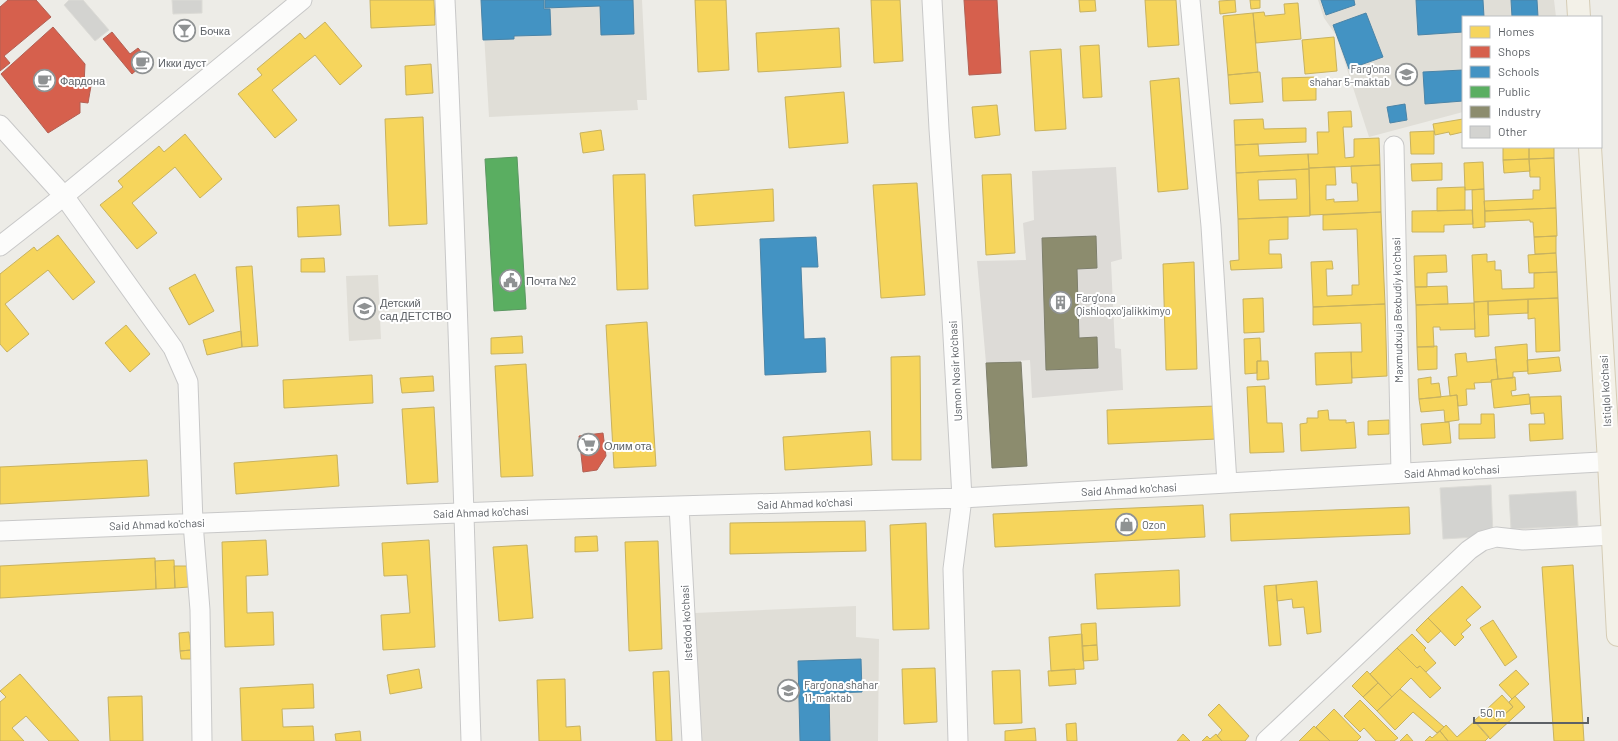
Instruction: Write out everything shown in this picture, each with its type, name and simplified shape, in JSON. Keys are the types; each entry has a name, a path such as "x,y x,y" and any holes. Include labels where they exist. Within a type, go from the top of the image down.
{"main road":[{"path":"1578,0 1579,16"},
{"name":"Istiqlol ko'chasi","path":"1590,148 1614,461 1612,535 1618,635"}],"street":[{"path":"0,246 64,196 302,0"},
{"path":"445,0 456,244 472,741"},
{"name":"Usmon Nosir ko'chasi","path":"932,0 962,498 953,569 958,741"},
{"path":"1190,0 1211,226 1226,483"},
{"path":"0,125 64,196 173,348 188,382 193,523 200,610 202,741"},
{"name":"Maxmudxuja Bexbudiy koʻchasi","path":"1394,146 1401,473"},
{"name":"Said Ahmad ko'chasi","path":"0,531 464,513 962,498 1614,461"},
{"name":"Iste'dod ko'chasi","path":"679,506 692,741"},
{"path":"1266,741 1469,550 1482,541 1496,537 1523,540 1612,535"}],"shaded area":[{"path":"482,0 642,0 647,100 637,100 638,110 489,117"},
{"name":"Farg'ona shahar 5-maktab","path":"1318,0 1554,0 1556,16 1462,16 1462,112 1369,137 1336,35 1324,18"},
{"name":"Farg'ona Qishloqxo'jalikkimyo","path":"1116,167 1122,259 1111,262 1115,348 1121,349 1123,390 1032,398 1030,360 986,363 977,261 1026,260 1023,223 1034,220 1032,171"},
{"name":"Детский сад ДЕТСТВО","path":"378,275 381,339 349,341 346,276"},
{"name":"Farg'ona shahar 11-maktab","path":"856,606 856,637 879,639 878,741 702,741 695,613"}],"building: Homes":[{"path":"370,0 434,0 435,25 371,28"},
{"path":"695,0 726,0 729,70 698,72"},
{"path":"871,0 900,0 903,61 874,63"},
{"path":"1079,0 1095,0 1096,11 1080,12"},
{"path":"1145,0 1176,0 1179,45 1148,47"},
{"path":"1235,0 1236,12 1220,14 1219,1"},
{"path":"1250,0 1260,0 1260,8 1251,9"},
{"path":"1298,3 1301,39 1256,43 1253,13 1264,12 1265,16 1285,14 1284,4"},
{"path":"1253,13 1258,72 1228,75 1223,16"},
{"path":"325,22 362,66 340,85 315,55 272,90 297,120 275,138 238,94 262,75 257,69 300,33 305,39"},
{"path":"839,28 841,67 758,72 756,33"},
{"path":"1334,37 1337,71 1305,74 1302,40"},
{"path":"1099,45 1102,97 1083,98 1080,46"},
{"path":"1061,49 1066,129 1035,131 1030,51"},
{"path":"431,64 433,93 406,95 405,66"},
{"path":"1260,72 1263,102 1230,104 1228,75"},
{"path":"1316,77 1316,100 1283,101 1282,78"},
{"path":"1179,78 1188,189 1158,192 1150,81"},
{"path":"844,92 848,143 789,148 785,97"},
{"path":"997,105 1000,135 975,138 972,107"},
{"path":"1351,111 1352,127 1343,127 1345,158 1354,157 1354,139 1379,138 1380,165 1309,168 1308,154 1318,154 1317,132 1329,132 1328,112"},
{"path":"423,117 427,224 389,226 385,119"},
{"path":"1263,119 1264,129 1306,128 1306,142 1235,145 1234,120"},
{"path":"1462,119 1462,132 1450,135 1449,132 1435,135 1433,124"},
{"path":"601,130 604,150 583,153 580,133"},
{"path":"1434,131 1434,154 1411,154 1410,132"},
{"path":"185,134 222,179 200,198 175,167 132,203 157,233 137,249 100,205 123,187 118,181 159,146 164,152"},
{"path":"1258,144 1259,156 1308,154 1309,169 1236,173 1235,145"},
{"path":"1503,148 1529,148 1529,159 1503,160"},
{"path":"1529,148 1554,148 1554,158 1529,159"},
{"path":"1554,158 1556,208 1485,211 1484,201 1533,199 1533,190 1540,190 1540,177 1530,177 1529,159"},
{"path":"1529,159 1530,171 1504,173 1503,160"},
{"path":"1483,162 1484,189 1465,190 1464,163"},
{"path":"1442,163 1442,180 1412,181 1411,164"},
{"path":"1380,165 1381,212 1310,215 1309,168 1335,167 1336,185 1326,185 1326,200 1334,199 1334,202 1358,201 1357,183 1352,183 1351,166"},
{"path":"1309,169 1310,216 1238,219 1236,173","holes":["1296,179 1297,199 1259,200 1258,180"]},
{"path":"645,174 648,289 617,290 613,175"},
{"path":"1011,174 1015,253 986,255 982,175"},
{"path":"917,183 925,295 881,298 873,185"},
{"path":"1465,187 1465,210 1437,211 1437,188"},
{"path":"773,189 774,221 695,226 693,195"},
{"path":"1484,189 1485,227 1473,228 1472,190"},
{"path":"339,205 341,235 298,237 297,207"},
{"path":"1556,208 1557,236 1534,237 1533,222 1530,222 1530,220 1485,222 1485,211"},
{"path":"1472,210 1473,224 1444,225 1444,232 1412,232 1412,211"},
{"path":"1381,212 1385,304 1313,307 1311,262 1332,261 1333,269 1326,269 1327,296 1352,295 1352,285 1359,285 1357,229 1323,230 1323,215"},
{"path":"1288,217 1288,239 1269,240 1269,254 1281,254 1282,268 1231,270 1230,261 1239,260 1238,219"},
{"path":"58,235 95,282 73,300 48,270 5,304 29,334 7,352 0,344 0,274 34,247 37,251"},
{"path":"1556,236 1556,253 1535,254 1534,237"},
{"path":"1556,253 1557,272 1529,273 1528,255"},
{"path":"1487,254 1487,262 1495,261 1495,270 1501,270 1502,289 1534,288 1534,273 1557,272 1558,298 1474,302 1472,255"},
{"path":"1446,255 1447,272 1427,273 1427,287 1415,287 1414,256"},
{"path":"324,258 325,272 301,272 301,259"},
{"path":"1194,262 1197,369 1166,370 1163,264"},
{"path":"252,266 258,346 242,347 236,267"},
{"path":"195,274 214,311 189,325 169,288"},
{"path":"1447,286 1448,304 1416,305 1415,287"},
{"path":"1263,298 1264,332 1244,333 1243,299"},
{"path":"1558,298 1560,351 1536,352 1535,318 1528,319 1528,299"},
{"path":"1528,299 1528,313 1488,315 1488,301"},
{"path":"1488,301 1489,336 1475,337 1474,302"},
{"path":"1474,303 1475,329 1440,330 1440,327 1433,327 1434,347 1417,347 1416,305"},
{"path":"1385,304 1387,376 1352,378 1351,352 1362,352 1361,323 1313,325 1313,307"},
{"path":"647,322 656,466 614,468 606,325"},
{"path":"126,325 150,354 130,372 105,343"},
{"path":"241,331 242,347 207,355 203,340"},
{"path":"522,336 523,353 491,354 491,338"},
{"path":"1260,338 1261,361 1257,361 1257,373 1245,374 1244,339"},
{"path":"1527,344 1528,371 1513,372 1513,378 1498,379 1495,347"},
{"path":"1437,346 1437,369 1418,370 1417,347"},
{"path":"1351,352 1352,383 1316,385 1315,353"},
{"path":"1466,353 1467,362 1496,359 1498,379 1491,380 1492,382 1474,383 1475,389 1466,389 1467,405 1458,406 1457,395 1450,396 1448,377 1457,376 1455,354"},
{"path":"920,356 921,460 892,460 891,357"},
{"path":"1559,357 1561,371 1528,374 1527,360"},
{"path":"1257,361 1268,361 1269,379 1257,380"},
{"path":"526,364 533,476 501,477 495,366"},
{"path":"372,375 373,403 284,408 283,380"},
{"path":"433,376 434,391 402,393 400,378"},
{"path":"1431,377 1431,384 1439,383 1441,397 1419,399 1418,379"},
{"path":"1515,377 1516,390 1511,391 1512,396 1529,394 1530,404 1494,408 1491,380"},
{"path":"1265,386 1267,423 1282,423 1284,452 1250,453 1247,387"},
{"path":"1457,395 1459,420 1445,422 1444,410 1421,412 1419,399"},
{"path":"1561,396 1563,439 1530,441 1529,424 1545,424 1544,413 1531,414 1530,397"},
{"path":"1216,406 1217,439 1108,444 1107,410"},
{"path":"434,407 438,482 407,484 402,409"},
{"path":"1328,410 1329,420 1346,420 1346,423 1354,422 1356,448 1301,451 1300,424 1307,423 1307,418 1318,418 1318,411"},
{"path":"1481,414 1494,414 1495,438 1459,439 1459,424 1481,424"},
{"path":"1389,420 1389,434 1368,435 1368,421"},
{"path":"1449,422 1451,443 1423,445 1421,424"},
{"path":"870,431 872,465 785,470 783,437"},
{"path":"337,455 339,486 236,494 234,463"},
{"path":"147,460 149,496 0,504 0,467"},
{"path":"1203,505 1205,537 995,547 993,514"},
{"path":"1409,507 1410,534 1231,541 1230,514"},
{"path":"865,521 866,551 730,554 730,523"},
{"path":"926,523 929,629 893,630 890,525"},
{"path":"597,536 598,551 575,552 575,537"},
{"path":"266,540 268,575 246,576 247,613 273,612 274,645 225,647 222,542"},
{"path":"429,540 435,647 383,650 381,615 410,613 407,575 384,576 382,543"},
{"path":"658,541 662,649 629,651 625,542"},
{"path":"527,545 533,618 499,621 493,547"},
{"path":"155,558 156,589 0,598 0,566"},
{"path":"174,560 175,588 156,589 155,561"},
{"path":"1573,565 1584,741 1554,741 1542,567"},
{"path":"174,566 188,566 189,587 175,588"},
{"path":"1179,570 1180,606 1097,609 1095,574"},
{"path":"1317,581 1321,632 1307,634 1304,607 1293,608 1292,599 1277,601 1276,585"},
{"path":"1276,585 1281,645 1269,646 1264,586"},
{"path":"1462,586 1481,607 1466,620 1471,625 1461,634 1464,637 1455,646 1428,618"},
{"path":"1428,618 1441,631 1428,643 1416,630"},
{"path":"1493,620 1517,657 1505,666 1480,628"},
{"path":"1096,623 1097,645 1082,646 1081,624"},
{"path":"189,632 191,650 180,651 179,633"},
{"path":"1082,634 1084,669 1051,671 1049,637"},
{"path":"1412,634 1426,648 1424,650 1436,663 1426,672 1420,666 1417,668 1397,648"},
{"path":"1097,645 1098,660 1083,661 1082,646"},
{"path":"1397,648 1417,668 1420,666 1441,688 1430,698 1411,678 1392,697 1370,674"},
{"path":"191,650 191,659 181,659 180,651"},
{"path":"935,668 937,722 904,724 902,669"},
{"path":"419,669 422,688 390,694 387,675"},
{"path":"1075,669 1076,684 1049,686 1048,671"},
{"path":"1020,670 1022,723 994,724 992,671"},
{"path":"1516,670 1529,684 1512,699 1499,685"},
{"path":"669,671 672,741 656,741 653,672"},
{"path":"1367,671 1378,683 1363,697 1352,686"},
{"path":"20,674 79,741 49,741 26,716 12,728 24,741 0,741 0,702 6,697 0,691"},
{"path":"565,679 566,727 580,726 581,741 539,741 537,680"},
{"path":"1378,683 1392,697 1377,711 1363,697"},
{"path":"313,684 314,708 282,709 283,727 313,726 314,741 242,741 240,688"},
{"path":"1400,689 1444,727 1437,733 1413,712 1395,730 1377,711"},
{"path":"1502,695 1513,707 1497,721 1486,710"},
{"path":"142,696 143,741 110,741 108,697"},
{"path":"1515,696 1525,707 1490,739 1474,721 1486,710 1497,721 1513,707 1509,702"},
{"path":"1360,700 1398,738 1394,741 1376,741 1364,728 1360,732 1344,716"},
{"path":"1219,704 1249,736 1245,741 1222,741 1217,736 1222,730 1208,715"},
{"path":"1334,709 1361,737 1357,741 1330,741 1316,727"},
{"path":"1475,721 1489,737 1485,741 1448,741 1440,731 1446,725 1457,737"},
{"path":"1076,723 1077,741 1067,741 1066,724"},
{"path":"1314,726 1330,741 1299,741"},
{"path":"1035,728 1036,741 1005,741 1005,731"},
{"path":"360,731 361,741 336,741 335,734"},
{"path":"1440,731 1448,741 1425,741 1430,736 1432,738"},
{"path":"1183,734 1190,741 1177,741"},
{"path":"1216,734 1222,741 1202,741 1207,736 1210,739"},
{"path":"1407,734 1413,741 1400,741"}],"building: Shops":[{"path":"8,0 36,0 51,17 4,56 10,63 0,71 0,7"},
{"path":"964,0 997,0 1001,73 969,75"},
{"name":"Фардона","path":"53,27 85,64 84,85 91,86 88,103 80,102 80,113 48,133 1,74"},
{"path":"112,32 130,54 138,48 148,60 132,74 103,39"},
{"path":"603,433 606,456 597,470 583,472 579,436"}],"building: Schools":[{"path":"481,0 544,0 544,9 550,9 551,35 514,36 514,39 483,40"},
{"path":"545,0 633,0 634,34 601,35 600,6 545,8"},
{"path":"1321,0 1354,0 1355,5 1326,15"},
{"path":"1416,0 1483,0 1484,16 1462,16 1462,32 1418,35"},
{"path":"1511,0 1537,0 1538,16 1512,16"},
{"path":"1366,13 1383,57 1349,69 1333,25"},
{"path":"1462,70 1462,101 1425,104 1423,72"},
{"path":"1405,104 1407,120 1390,123 1387,107"},
{"path":"816,237 818,267 801,267 804,339 825,338 826,372 765,375 760,239"},
{"path":"861,659 862,692 829,693 830,741 800,741 798,661"}],"building: Public":[{"path":"517,157 526,309 494,311 485,159"}],"building: Industry":[{"name":"Farg'ona Qishloqxo'jalikkimyo","path":"1096,236 1097,268 1077,269 1079,338 1097,337 1098,368 1046,370 1042,238"},
{"path":"1021,362 1027,466 992,468 986,363"}],"building: Other":[{"path":"69,0 83,0 109,30 95,41 64,5"},
{"path":"172,0 202,0 202,13 173,14"},
{"path":"1491,485 1493,536 1443,539 1440,488"},
{"path":"1576,491 1578,526 1511,529 1509,495"}],"place":[{"name":"Бочка","path":"184,30"},
{"name":"Икки дуст","path":"142,62"},
{"name":"Farg'ona shahar 5-maktab","path":"1406,74"},
{"name":"Фардона","path":"45,80"},
{"name":"Почта №2","path":"510,280"},
{"name":"Farg'ona Qishloqxo'jalikkimyo","path":"1061,303"},
{"name":"Детский сад ДЕТСТВО","path":"364,308"},
{"name":"Олим ота","path":"589,445"},
{"name":"Ozon","path":"1127,524"},
{"name":"Farg'ona shahar 11-maktab","path":"789,690"}]}
